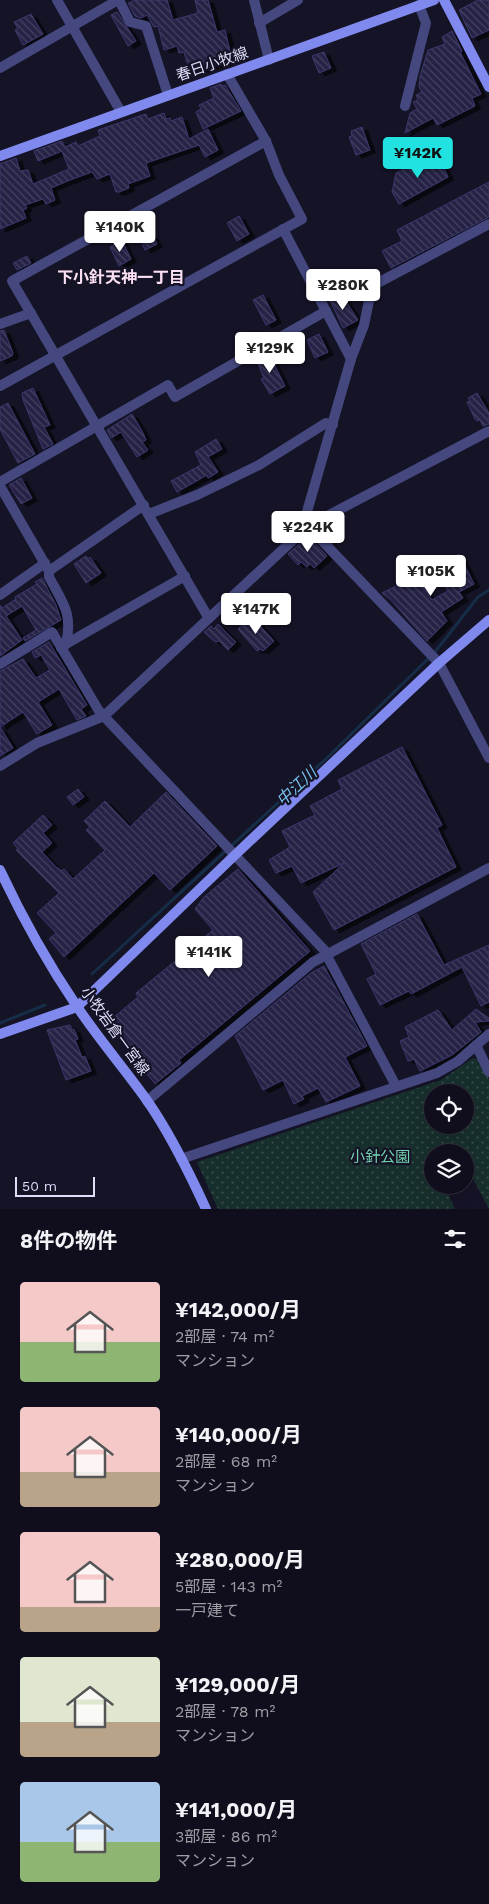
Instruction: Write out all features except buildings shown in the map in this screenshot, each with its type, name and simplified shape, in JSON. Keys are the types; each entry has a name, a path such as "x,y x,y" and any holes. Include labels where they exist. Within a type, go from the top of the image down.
{"main road":[{"name":"春日小牧線","path":"0,156 434,0"},
{"path":"444,0 489,87"},
{"path":"0,1034 77,1007 234,854 438,662 489,620"},
{"name":"小牧岩倉一宮線","path":"0,870 22,918 77,1007 147,1101 181,1159 206,1209"}],"street":[{"path":"57,0 122,112"},
{"path":"0,68 118,0 130,22 146,26 168,95"},
{"path":"254,0 269,60"},
{"path":"260,23 298,0"},
{"path":"405,106 426,23 419,4"},
{"path":"0,386 302,218 279,175 266,141 227,74"},
{"path":"208,617 12,281 266,141"},
{"path":"489,224 372,286 364,325 351,360 304,522 438,662 489,758"},
{"path":"283,229 351,360"},
{"path":"64,646 70,628 69,614 49,577 47,567 1,489 98,426 168,385 175,397 326,311"},
{"path":"0,324 31,313"},
{"path":"0,595 147,510 197,495 259,465 326,423 333,425"},
{"path":"0,766 37,743 104,716 208,617 308,526 489,432"},
{"path":"64,646 185,576"},
{"path":"0,664 52,632 64,646 104,716 327,953 396,1086"},
{"path":"147,1101 313,962 489,868"},
{"path":"181,1159 436,1073 458,1061 489,1034"},
{"path":"476,1045 489,1072"}],"green space":[{"name":"小針公園","path":"473,1058 481,1061 489,1080 489,1209 474,1181 474,1144 424,1144 424,1194 448,1194 455,1209 218,1209 197,1162 424,1086 424,1134 474,1134 474,1084 429,1084 441,1080"}],"waterway":[{"name":"中江川","path":"92,974 330,755 435,652 478,597 489,590"},
{"name":"中江川","path":"0,1023 45,1005"}],"district":[{"name":"下小針天神一丁目","path":"121,277"}]}
